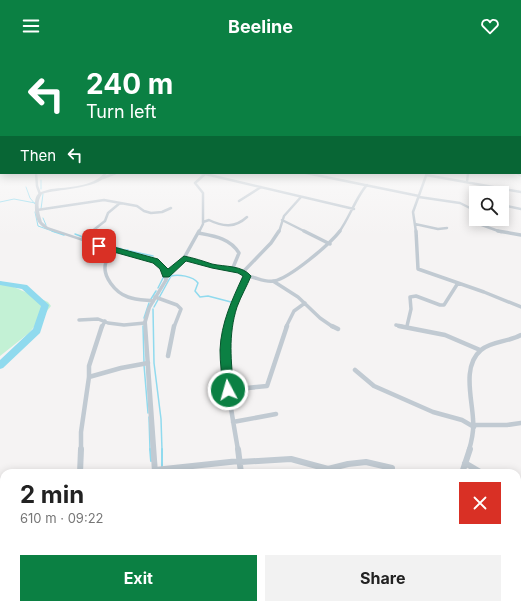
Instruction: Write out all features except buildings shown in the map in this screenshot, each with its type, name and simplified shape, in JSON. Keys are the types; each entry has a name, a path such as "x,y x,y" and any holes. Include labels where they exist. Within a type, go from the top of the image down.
{"street":[{"path":"36,184 40,194 37,202 37,210 41,225 117,251 156,261 164,268 166,280 146,314 145,323 155,469"},
{"path":"40,194 51,190 84,184"},
{"path":"166,275 184,258 203,222 202,192 196,184"},
{"path":"248,184 354,209"},
{"path":"355,184 460,204 469,208"},
{"path":"423,184 413,212 416,224 418,269 521,307"},
{"path":"478,184 521,192"},
{"path":"273,281 287,275 330,244 342,230 354,209 364,186"},
{"path":"239,201 261,187"},
{"path":"243,272 271,243 280,230 282,220 289,209 301,197"},
{"path":"37,210 87,202 108,201 139,207 150,213 162,212 171,208"},
{"path":"82,240 105,221 108,213 120,203"},
{"path":"509,206 521,209"},
{"path":"203,222 208,220 222,225 234,226 247,217"},
{"path":"282,220 330,244"},
{"path":"416,224 447,228"},
{"path":"484,226 502,232 521,234"},
{"path":"198,233 215,237 234,245 239,253 232,270"},
{"path":"117,251 107,260 106,273 114,288 119,293 127,297 154,299 177,305 181,309 172,331 168,356"},
{"path":"184,258 212,266 243,272 248,276 273,281 289,290 305,303 318,317 338,329"},
{"path":"240,469 228,390 225,352 226,339 233,307 248,276"},
{"path":"407,326 411,311 409,301 410,297 416,296 444,305 458,283"},
{"path":"228,390 264,387 268,385 286,327 294,311 305,303"},
{"path":"79,320 98,318 108,323 124,325 145,323"},
{"path":"80,469 81,432 89,377 89,366 94,348 105,321"},
{"path":"396,324 448,336 480,350"},
{"path":"463,469 470,449 474,426 470,377 472,361 480,350 490,345 513,340 521,336"},
{"path":"466,360 472,361"},
{"path":"89,377 121,368 148,363"},
{"path":"355,370 374,386 433,412 462,420 474,426 521,423"},
{"path":"233,422 276,414"},
{"path":"180,469 239,462 291,459 328,469 348,464 366,462 392,468"},
{"path":"465,463 475,469"}],"green space":[{"path":"0,281 48,302 51,306 29,333 0,356"}],"waterway":[{"path":"41,184 41,189"},
{"path":"26,187 30,198 34,203"},
{"path":"41,209 43,194"},
{"path":"0,202 14,199 34,203"},
{"path":"35,212 38,226 55,232"},
{"path":"43,218 46,225"},
{"path":"55,232 64,235"},
{"path":"75,234 83,237"},
{"path":"86,239 106,245"},
{"path":"94,245 129,255"},
{"path":"111,246 122,249"},
{"path":"130,251 153,256"},
{"path":"134,257 141,258"},
{"path":"143,258 149,260"},
{"path":"158,288 164,276 159,265"},
{"path":"154,307 171,276 174,275 185,276 196,281 198,283 195,291 200,297 208,296 231,302"},
{"path":"0,283 24,287 45,305 37,331 0,365"},
{"path":"151,299 156,291"},
{"path":"144,318 149,303"},
{"path":"153,309 154,363 161,419 162,450"},
{"path":"143,326 144,362"},
{"path":"144,365 148,413"},
{"path":"149,417 150,450"},
{"path":"150,449 151,461"},
{"path":"162,450 162,467"}],"route":[{"path":"99,246 156,261 164,268 166,275 176,268 184,258 212,266 240,271 248,276 244,280 233,307 226,339 225,352 228,390"}]}
